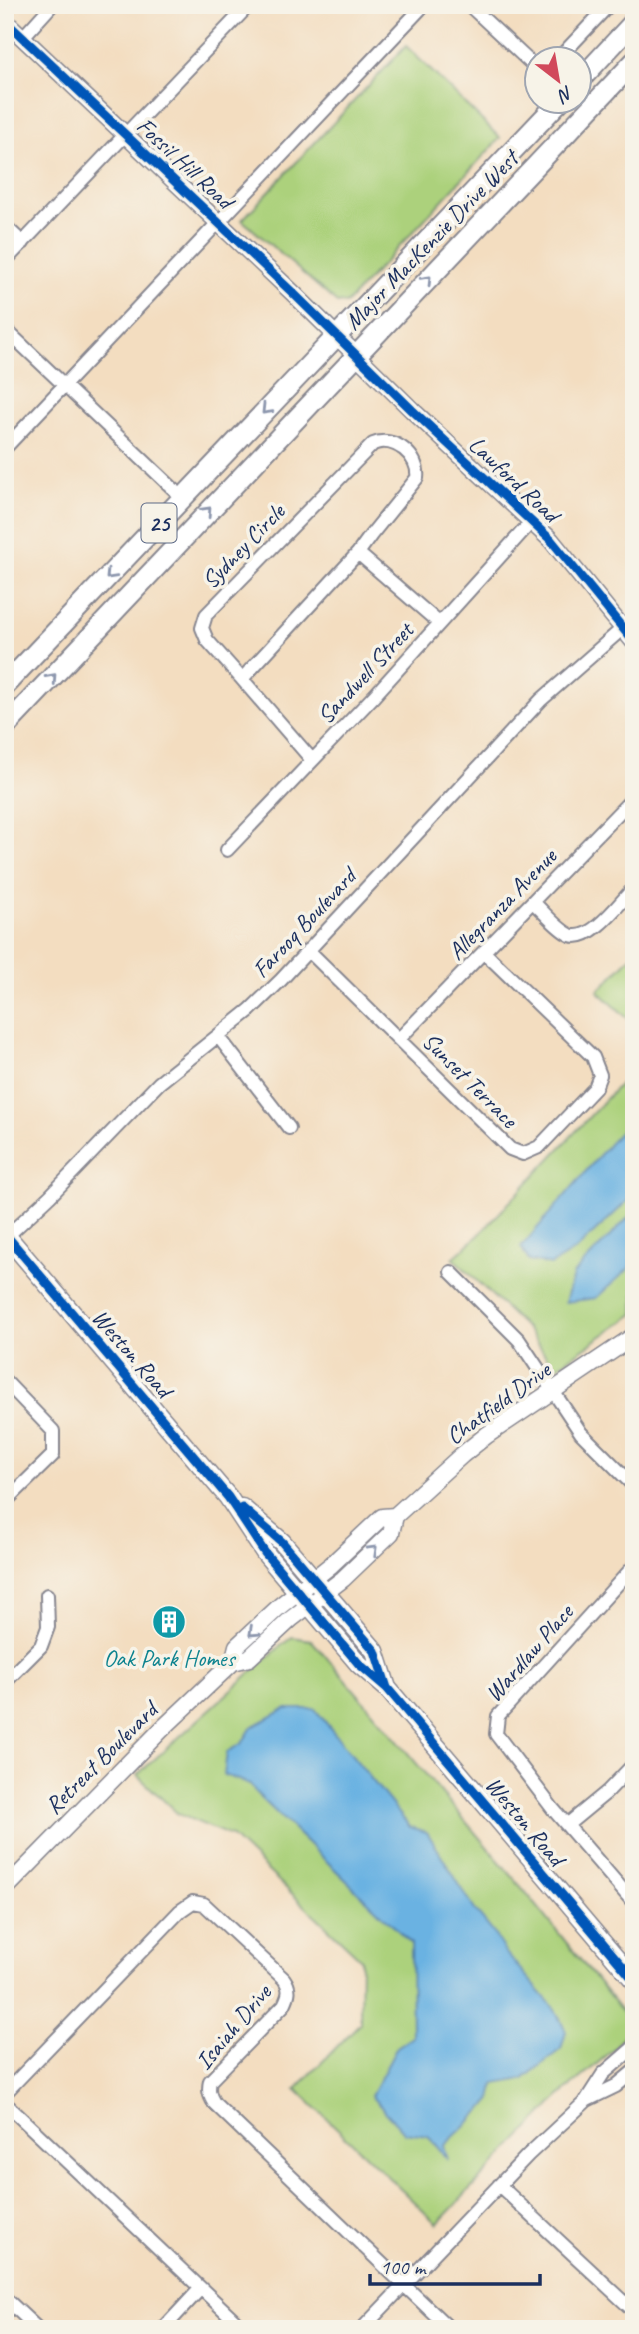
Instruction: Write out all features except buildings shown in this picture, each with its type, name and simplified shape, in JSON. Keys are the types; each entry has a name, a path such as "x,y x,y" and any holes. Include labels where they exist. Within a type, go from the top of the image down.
{"main road":[{"path":"594,64 634,22"},
{"name":"Major MacKenzie Drive West","path":"5,727 634,62"},
{"name":"Major MacKenzie Drive West","path":"5,685 176,491 337,335 546,116"},
{"name":"Weston Road","path":"6,1236 228,1497 264,1553 359,1664 387,1688 634,1980"},
{"name":"Weston Road","path":"228,1497 282,1542 375,1651 387,1688"}],"street":[{"path":"23,37 52,5"},
{"path":"5,261 249,5"},
{"path":"5,448 424,5"},
{"path":"469,5 524,57"},
{"path":"570,46 609,5"},
{"name":"Fossil Hill Road","path":"5,21 356,354"},
{"path":"5,226 23,243"},
{"path":"5,329 176,491"},
{"name":"Lawford Road","path":"356,354 565,555 634,642"},
{"name":"Sydney Circle","path":"390,440 413,459 418,472 417,478 358,553 242,679 207,640 202,628 206,615 373,444 390,440"},
{"name":"Sandwell Street","path":"227,850 374,696 532,521"},
{"path":"358,553 439,623"},
{"name":"Farooq Boulevard","path":"6,1236 50,1196 159,1083 250,1010 541,700 622,629"},
{"path":"242,679 312,760"},
{"name":"Allegranza Avenue","path":"399,1039 633,800"},
{"path":"533,902 567,933 581,936 594,930 634,888"},
{"name":"Sunset Terrace","path":"308,950 510,1149 523,1154 539,1147 595,1088 600,1075 593,1057 485,953"},
{"path":"218,1036 289,1128"},
{"path":"451,1272 519,1340 586,1440 634,1486"},
{"name":"Chatfield Drive","path":"320,1586 343,1579 391,1533 395,1516 487,1435 634,1336"},
{"path":"5,1381 53,1431 53,1455 5,1503"},
{"name":"Wardlaw Place","path":"634,1566 498,1716 496,1734 567,1825 634,1903"},
{"name":"Retreat Boulevard","path":"5,1889 130,1759 233,1662 237,1646 320,1586"},
{"path":"5,1682 41,1646 48,1627 47,1595"},
{"path":"567,1825 607,1792 634,1764"},
{"name":"Isaiah Drive","path":"5,2093 180,1911 193,1902 204,1904 284,1979 289,1990 284,2005 210,2081 209,2090 214,2103 404,2285"},
{"path":"362,2329 499,2185 585,2102 603,2074 634,2047"},
{"path":"585,2102 615,2086 634,2071"},
{"path":"5,2104 244,2329"},
{"path":"499,2185 634,2311"},
{"path":"404,2285 450,2329"},
{"path":"163,2329 200,2289"},
{"path":"5,2298 38,2329"}],"green space":[{"path":"406,46 500,138 346,304 337,303 242,220"},
{"path":"634,954 634,1024 598,991"},
{"path":"634,1069 634,1314 555,1368 527,1329 453,1258 478,1236"},
{"path":"292,1637 311,1640 323,1653 528,1895 624,2014 628,2024 627,2031 613,2050 564,2092 437,2224 296,2089 360,2023 361,1959 231,1836 178,1814 137,1775"}],"water":[{"path":"634,1115 634,1195 577,1249 551,1265 529,1261 521,1247"},
{"path":"634,1212 634,1264 596,1298 565,1302 574,1273"},
{"path":"285,1709 315,1709 410,1827 427,1832 475,1910 505,1952 555,2009 566,2032 561,2049 523,2079 494,2084 491,2101 444,2146 448,2160 428,2136 405,2133 371,2096 397,2047 412,2037 411,1943 255,1792 250,1784 224,1775 227,1752 242,1743 252,1727"}],"cycle path":[{"path":"5,21 551,540 634,642"},
{"path":"5,1234 228,1497 265,1553 359,1664 387,1688 634,1980"},
{"path":"242,1508 282,1542 375,1651 387,1688"}],"place":[{"name":"Oak Park Homes","path":"169,1622"}]}
